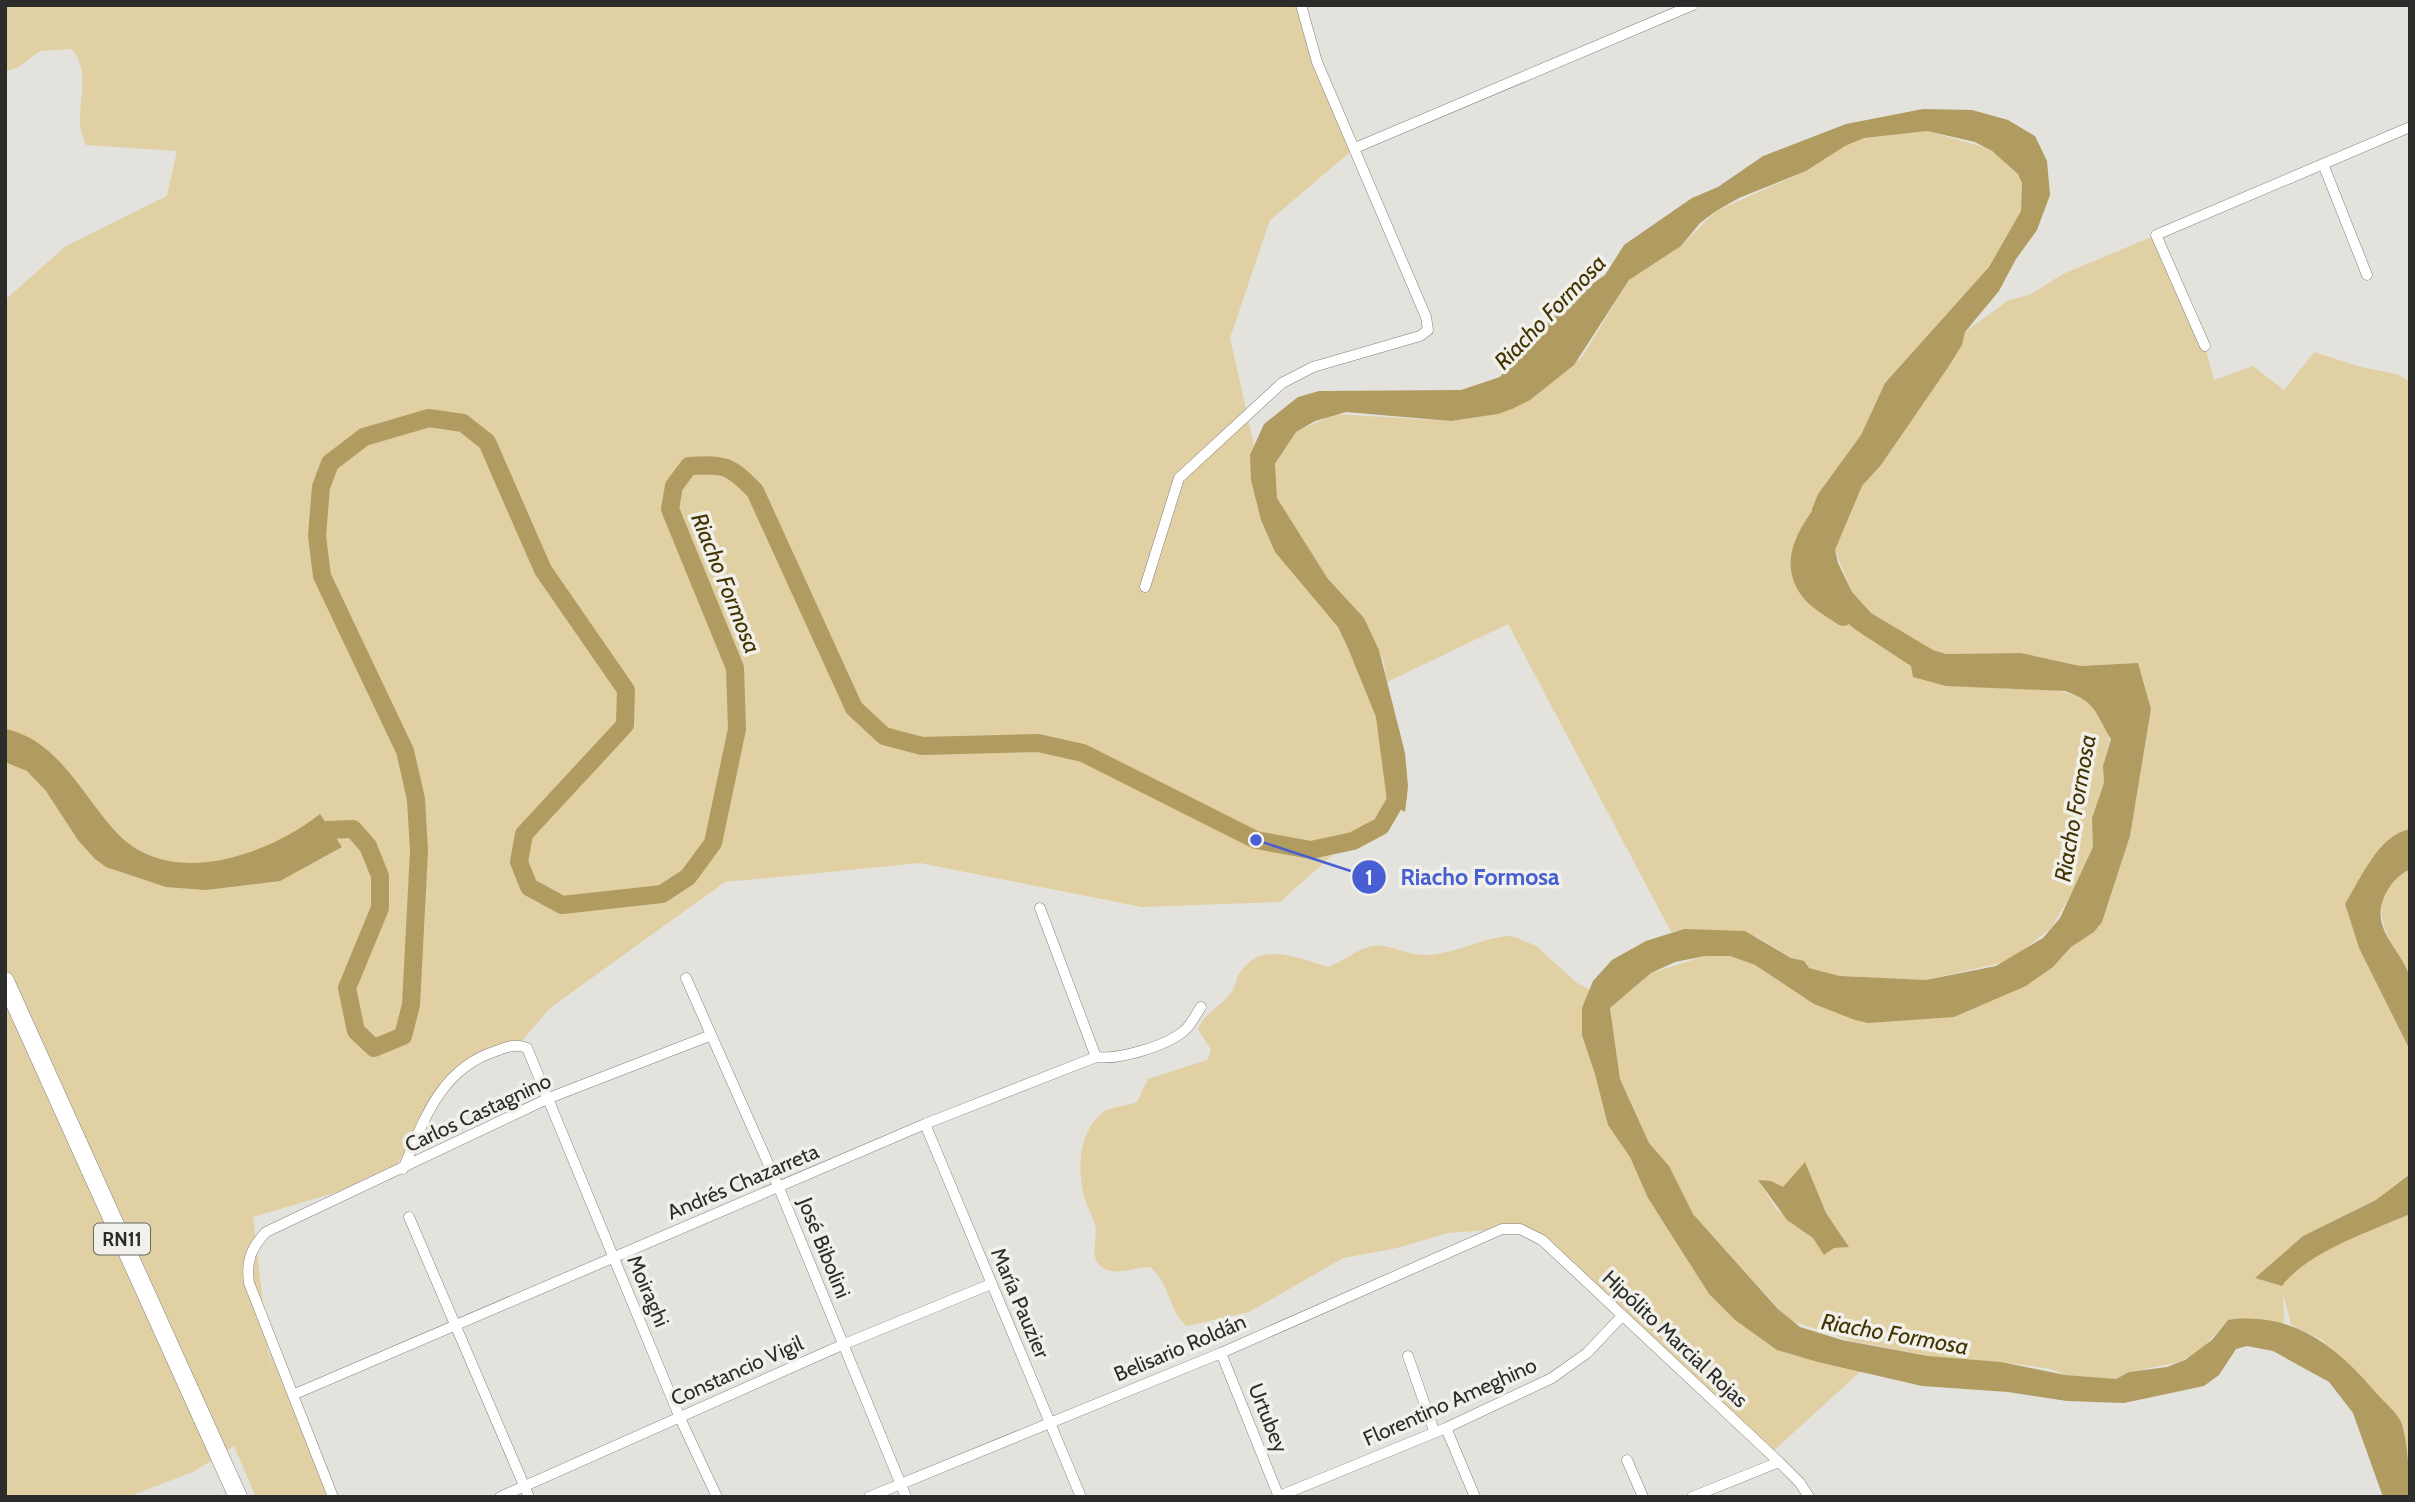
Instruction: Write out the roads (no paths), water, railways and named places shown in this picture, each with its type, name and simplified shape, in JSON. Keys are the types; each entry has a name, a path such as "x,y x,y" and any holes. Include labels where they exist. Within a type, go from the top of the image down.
{"highway":[{"name":"RN11","path":"5,981 238,1497"}],"street":[{"path":"1355,148 1693,5"},
{"path":"1145,587 1180,478 1282,383 1313,367 1420,336 1428,330 1426,317 1317,62 1302,6"},
{"path":"2205,346 2156,235 2410,127"},
{"path":"2323,164 2367,275"},
{"path":"1040,908 1096,1057"},
{"name":"José Bibolini","path":"686,978 709,1036 779,1188 906,1497"},
{"name":"Andrés Chazarreta","path":"295,1394 925,1124 1096,1057 1112,1059 1129,1056 1185,1030 1201,1007"},
{"name":"Carlos Castagnino","path":"295,1394 249,1283 249,1256 266,1232 549,1098 709,1036"},
{"name":"Moiraghi","path":"403,1169 439,1090 452,1076 484,1054 519,1044 527,1048 680,1418 717,1497"},
{"name":"María Pauzier","path":"925,1124 1081,1497"},
{"path":"409,1217 529,1497"},
{"name":"Hipólito Marcial Rojas","path":"1503,1229 1520,1229 1542,1240 1779,1462 1800,1483 1809,1497"},
{"name":"Belisario Roldán","path":"869,1497 1220,1353 1503,1229"},
{"name":"Constancio Vigil","path":"500,1497 842,1346 991,1284"},
{"name":"Florentino Ameghino","path":"1279,1496 1446,1428 1572,1366 1622,1316"},
{"name":"Urtubey","path":"1220,1353 1279,1496"},
{"path":"1408,1356 1434,1431"},
{"path":"295,1394 332,1497"},
{"path":"1446,1428 1475,1497"},
{"path":"1628,1460 1643,1497"},
{"path":"1692,1497 1779,1462"}],"waterway":[{"name":"Riacho Formosa","path":"312,842 327,830 353,829 368,846 380,876 380,908 347,988 356,1031 374,1048 403,1036 411,1005 419,851 416,799 405,751 322,576 317,536 321,487 330,463 364,437 429,418 463,423 487,442 543,570 626,690 625,725 524,834 519,862 529,887 562,905 662,894 688,877 713,843 737,729 735,668 670,509 674,486 689,466 711,465 726,468 755,491 854,708 884,736 922,746 1038,743 1083,753 1256,840 1311,850 1353,841 1381,826 1398,797 1396,782"},
{"name":"Riacho Formosa","path":"1826,507 1806,538 1802,548 1800,571 1814,596 1843,617"}],"place":[{"name":"Riacho Formosa","path":"1256,840"}]}
